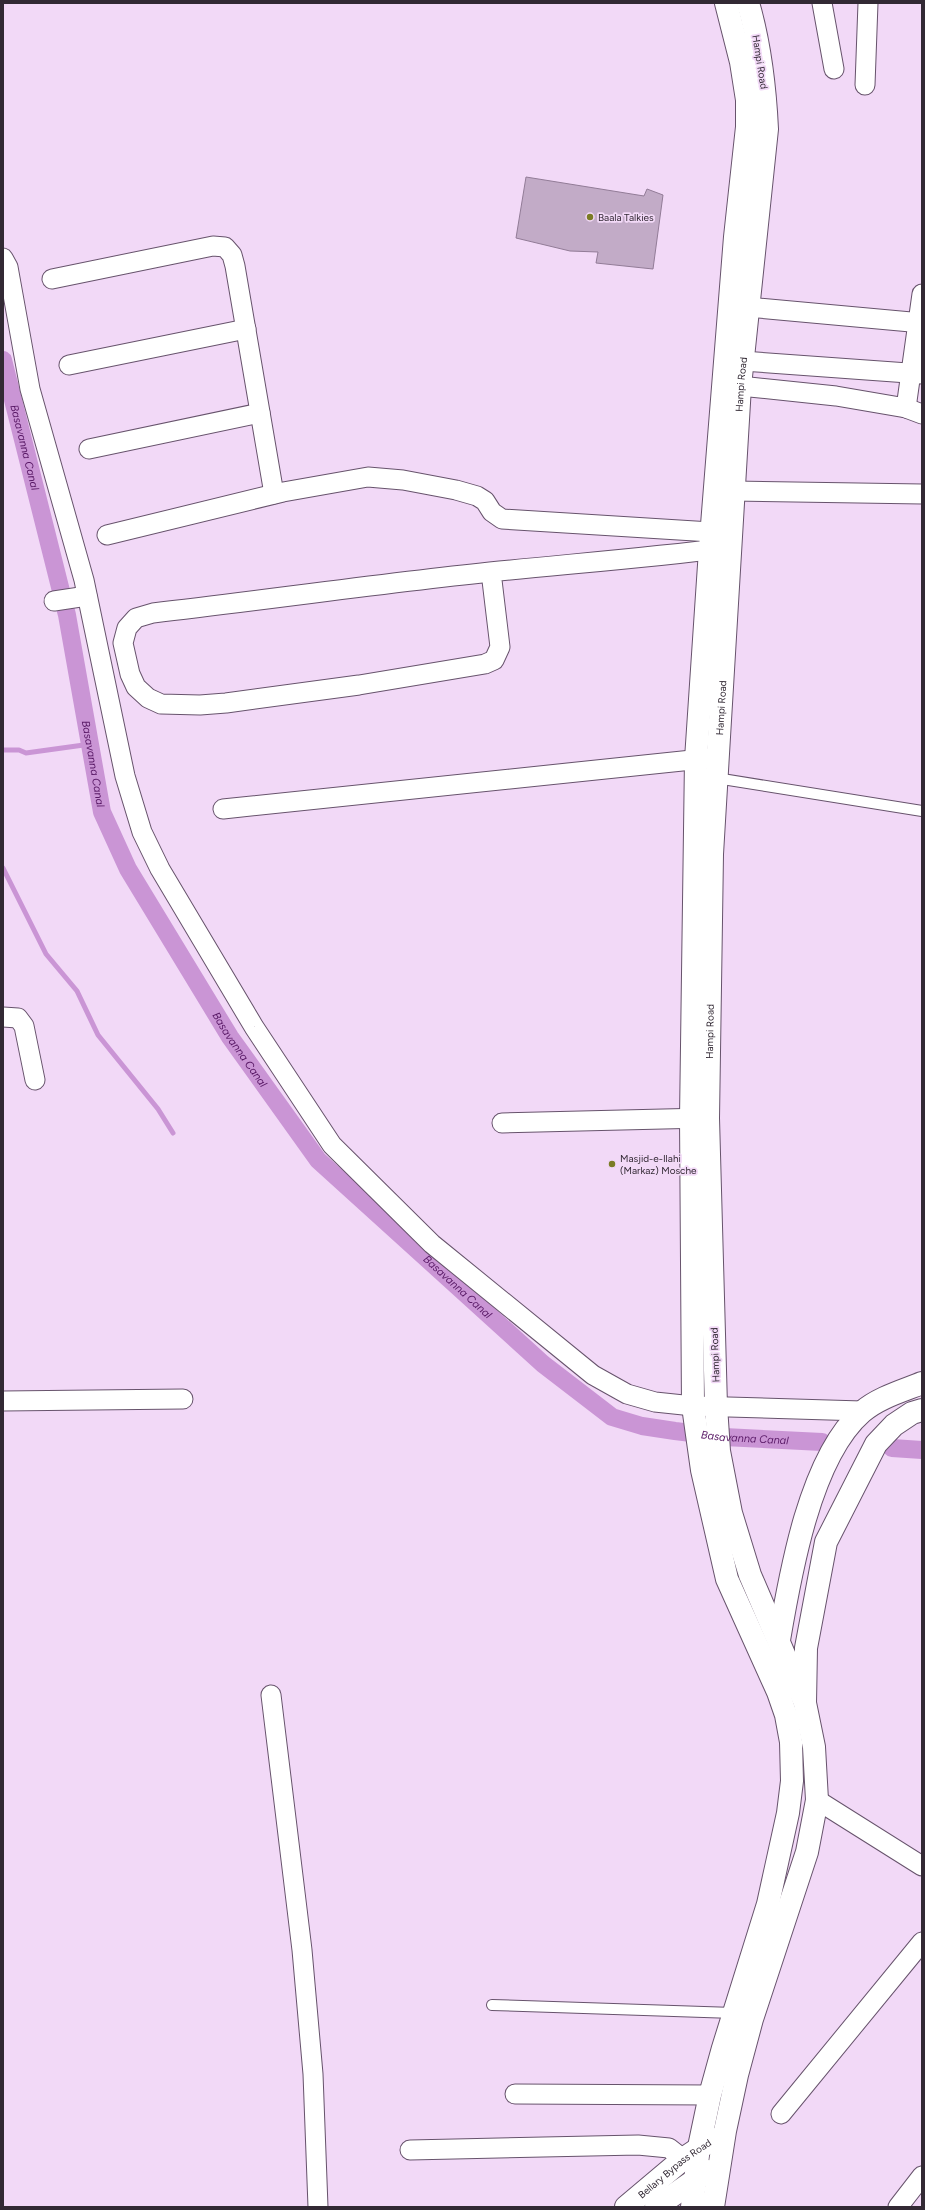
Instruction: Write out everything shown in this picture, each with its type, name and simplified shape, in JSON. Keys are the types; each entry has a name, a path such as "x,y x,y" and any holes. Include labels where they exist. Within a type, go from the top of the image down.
{"main road":[{"path":"717,543 735,237 747,127 747,100 741,62 726,3"},
{"name":"Hampi Road","path":"709,1451 716,1410 700,1118 712,854 710,765 717,543 733,491 747,307 767,129 765,89 758,46 748,3"},
{"path":"700,1118 694,1412 731,1513 750,1575 805,1702 814,1747 817,1800 807,1852 752,2019 725,2131 713,2207"},
{"path":"779,1640 787,1593 804,1520 822,1473 835,1446 862,1411 891,1395 922,1383"},
{"path":"805,1702 806,1648 826,1542 876,1444 894,1425 912,1413 922,1410"},
{"path":"692,2207 694,2180 691,2153 768,1904 779,1860 792,1781 791,1742 778,1692 727,1579 709,1506 709,1451"},
{"name":"Bellary Bypass Road","path":"626,2207 691,2153 725,2131"},
{"name":"Bellary Bypass Road","path":"656,2207 721,2163"}],"street":[{"path":"822,3 834,69"},
{"path":"865,85 868,3"},
{"path":"52,279 213,246 225,247 232,255 235,266 274,494"},
{"path":"3,258 8,267 30,388 118,739 125,776 142,832 160,869 254,1027 332,1145 432,1244 593,1375 627,1394 694,1412 716,1410 862,1411"},
{"path":"740,386 836,396 914,411 922,294"},
{"path":"747,307 920,323"},
{"path":"69,365 246,329"},
{"path":"742,362 916,374"},
{"path":"89,449 260,413"},
{"path":"107,535 274,494 368,477 383,478 456,490 477,496 485,502 492,512 502,519 717,543"},
{"path":"733,491 922,494"},
{"path":"491,572 500,647 494,660 485,664 360,685 200,705 161,704 148,698 136,687 130,674 123,643 127,628 136,618 153,613 717,543"},
{"path":"54,601 82,597"},
{"path":"223,809 710,765"},
{"path":"3,1017 18,1018 24,1026 36,1080"},
{"path":"502,1123 700,1118"},
{"path":"3,1401 183,1399"},
{"path":"271,1695 302,1950 313,2074 318,2207"},
{"path":"817,1800 922,1866"},
{"path":"782,2114 922,1942"},
{"path":"515,2094 710,2095"},
{"path":"410,2150 638,2145 669,2148 691,2153"},
{"path":"898,2207 922,2176"}],"lane":[{"path":"710,765 922,811"},
{"path":"492,2006 734,2013"}],"building":[{"name":"Baala Talkies","path":"526,177 644,196 647,189 663,195 653,269 596,263 598,252 570,251 516,238"}],"waterway":[{"name":"Basavanna Canal","path":"3,360 67,615 102,812 128,869 230,1037 318,1160 543,1364 612,1417 642,1426 724,1437 822,1442"},
{"path":"3,750 19,750 26,753 91,744"},
{"path":"3,868 46,954 77,991 98,1035 158,1109 173,1133"},
{"name":"Basavanna Canal","path":"892,1448 922,1450"}],"place":[{"name":"Baala Talkies","path":"590,217"},
{"name":"Masjid-e-Ilahi (Markaz) Mosche","path":"612,1164"}]}
